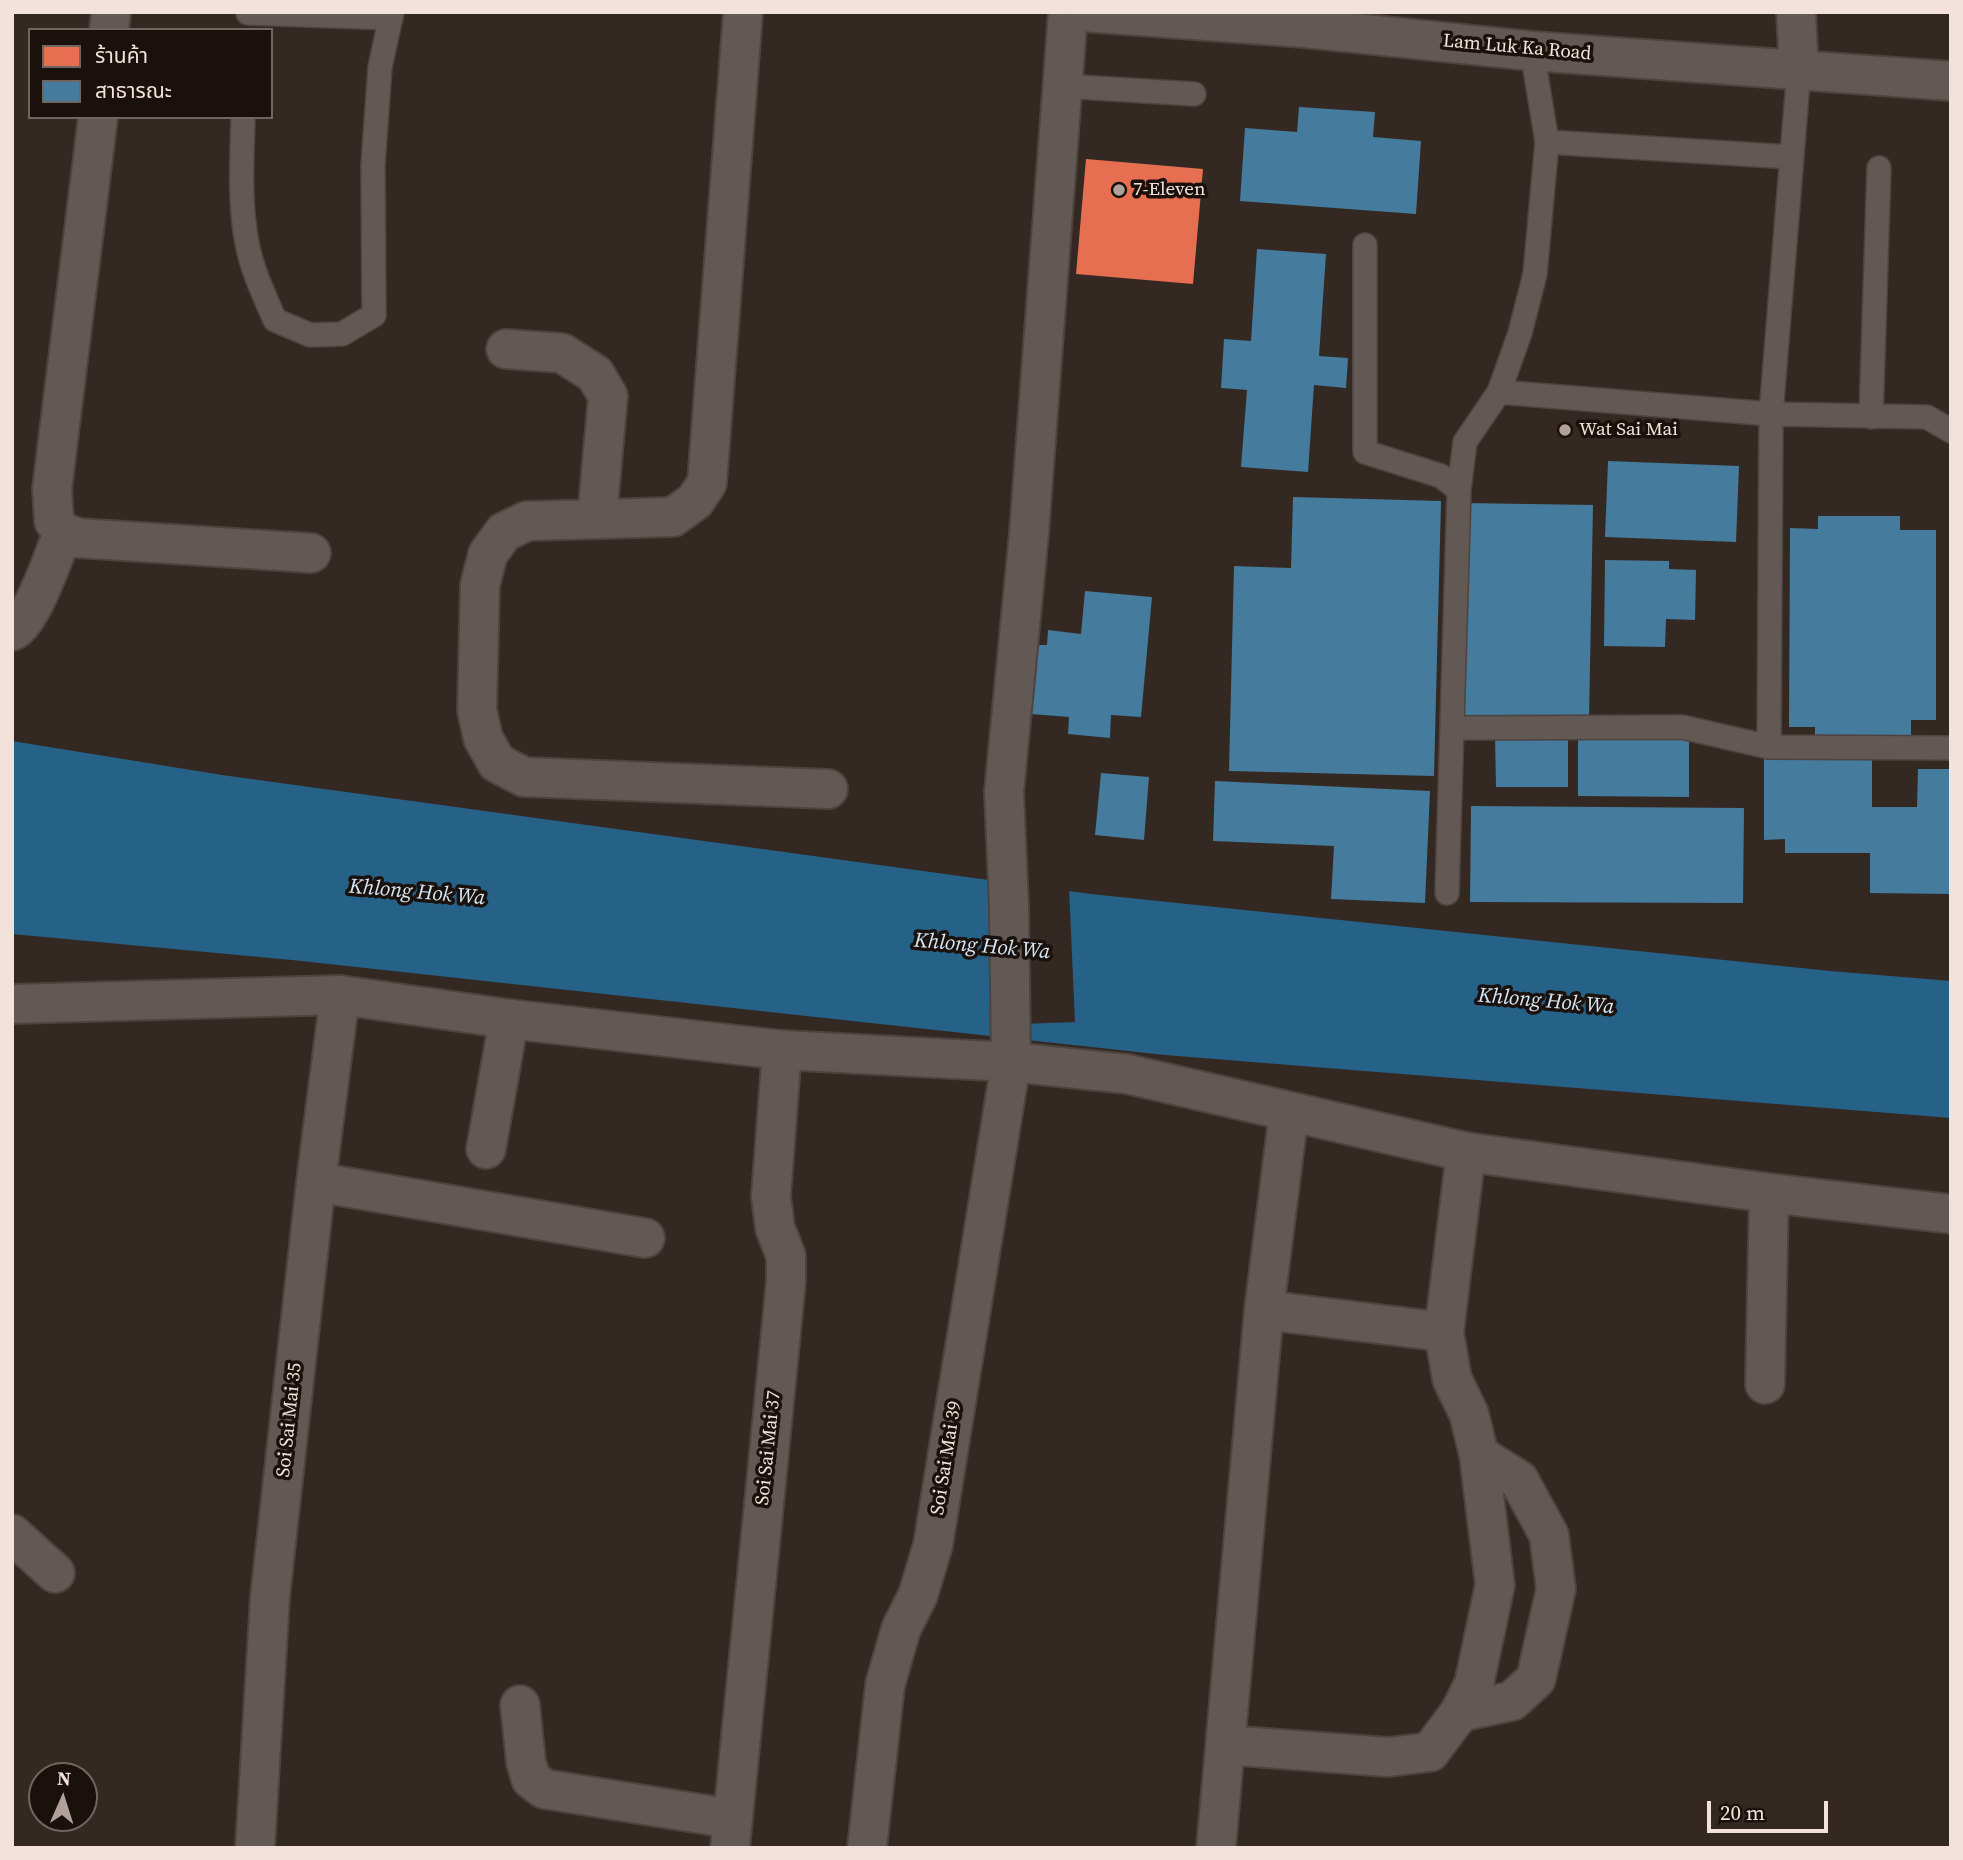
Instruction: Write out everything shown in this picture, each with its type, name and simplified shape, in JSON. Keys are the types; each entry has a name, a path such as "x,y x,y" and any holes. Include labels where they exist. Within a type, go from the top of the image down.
{"street":[{"path":"743,12 707,483 695,501 673,517 527,521 504,532 488,554 480,585 477,710 484,738 496,763 524,777 828,789"},
{"name":"Soi Sai Mai 39","path":"867,1848 885,1685 901,1629 918,1595 933,1545 1012,1051 1004,792 1029,533 1068,12"},
{"name":"Lam Luk Ka Road","path":"1083,12 1305,28 1532,51 1951,81"},
{"path":"1796,12 1799,69"},
{"path":"98,119 52,489 54,521 63,532 78,538 311,553"},
{"path":"506,349 562,353 595,374 608,396 597,518"},
{"path":"12,631 18,629 36,601 63,532"},
{"path":"12,1004 340,995 509,1019 782,1050 1012,1051 1127,1074 1465,1153 1951,1214"},
{"name":"Soi Sai Mai 35","path":"256,1848 270,1597 316,1182 340,995"},
{"path":"486,1149 509,1019"},
{"name":"Soi Sai Mai 37","path":"731,1833 786,1281 786,1256 775,1228 771,1196 782,1050"},
{"path":"1216,1848 1264,1310 1289,1112"},
{"path":"1226,1745 1388,1757 1430,1752 1460,1712 1474,1684 1495,1585 1479,1455 1469,1414 1452,1380 1444,1332 1465,1153"},
{"path":"316,1182 645,1238"},
{"path":"1765,1384 1769,1193"},
{"path":"1264,1310 1444,1332"},
{"path":"1460,1712 1512,1701 1536,1679 1556,1589 1549,1535 1519,1480 1479,1455"},
{"path":"12,1534 55,1573"},
{"path":"520,1704 526,1762 531,1779 544,1789 731,1833"}],"lane":[{"path":"243,119 242,197 247,243 257,280 275,320 310,335 342,334 374,315 373,165 380,67 391,15 248,13"},
{"path":"1447,893 1459,490 1465,442 1499,392 1520,333 1535,274 1547,142 1532,51"},
{"path":"1769,747 1771,414 1799,69"},
{"path":"1062,86 1194,94"},
{"path":"1547,142 1791,157"},
{"path":"1871,416 1879,168"},
{"path":"1365,245 1365,452 1441,476 1459,490"},
{"path":"1499,392 1771,414 1927,417 1951,431"},
{"path":"1453,728 1682,727 1769,747 1951,748"}],"water":[{"name":"Khlong Hok Wa","path":"12,741 222,775 1091,894 1830,971 1951,981 1951,1118 1165,1055 292,960 12,934"}],"pier":[{"path":"1015,881 1069,888 1075,1022 1022,1024"}],"building: ร้านค้า":[{"path":"1086,159 1203,169 1193,284 1076,274"}],"building: สาธารณะ":[{"path":"1299,107 1375,112 1373,137 1421,141 1416,214 1240,201 1245,128 1297,132"},
{"path":"1257,249 1326,254 1319,356 1348,358 1346,388 1314,385 1308,472 1241,467 1247,390 1221,388 1224,339 1251,341"},
{"path":"1608,461 1739,466 1736,542 1605,537"},
{"path":"1293,497 1441,501 1434,776 1229,771 1234,566 1291,568"},
{"path":"1464,503 1593,505 1589,720 1459,716"},
{"path":"1818,516 1900,516 1900,530 1936,530 1936,720 1911,720 1911,738 1815,738 1815,727 1789,727 1790,528 1818,529"},
{"path":"1605,560 1669,561 1669,569 1696,570 1695,620 1666,619 1665,647 1604,646"},
{"path":"1085,591 1152,597 1141,717 1111,715 1110,738 1068,734 1069,717 1031,714 1038,645 1047,645 1048,630 1081,634"},
{"path":"1568,736 1568,787 1496,787 1495,737"},
{"path":"1578,736 1689,736 1689,797 1578,796"},
{"path":"1764,754 1872,754 1872,807 1917,807 1918,769 1951,769 1951,894 1870,893 1870,853 1785,853 1785,839 1764,840"},
{"path":"1101,773 1149,777 1144,840 1095,835"},
{"path":"1215,781 1430,791 1425,903 1331,899 1334,846 1213,841"},
{"path":"1471,806 1744,808 1743,903 1470,902"}],"place":[{"name":"7-Eleven","path":"1119,190"},
{"name":"Wat Sai Mai","path":"1565,430"}]}
